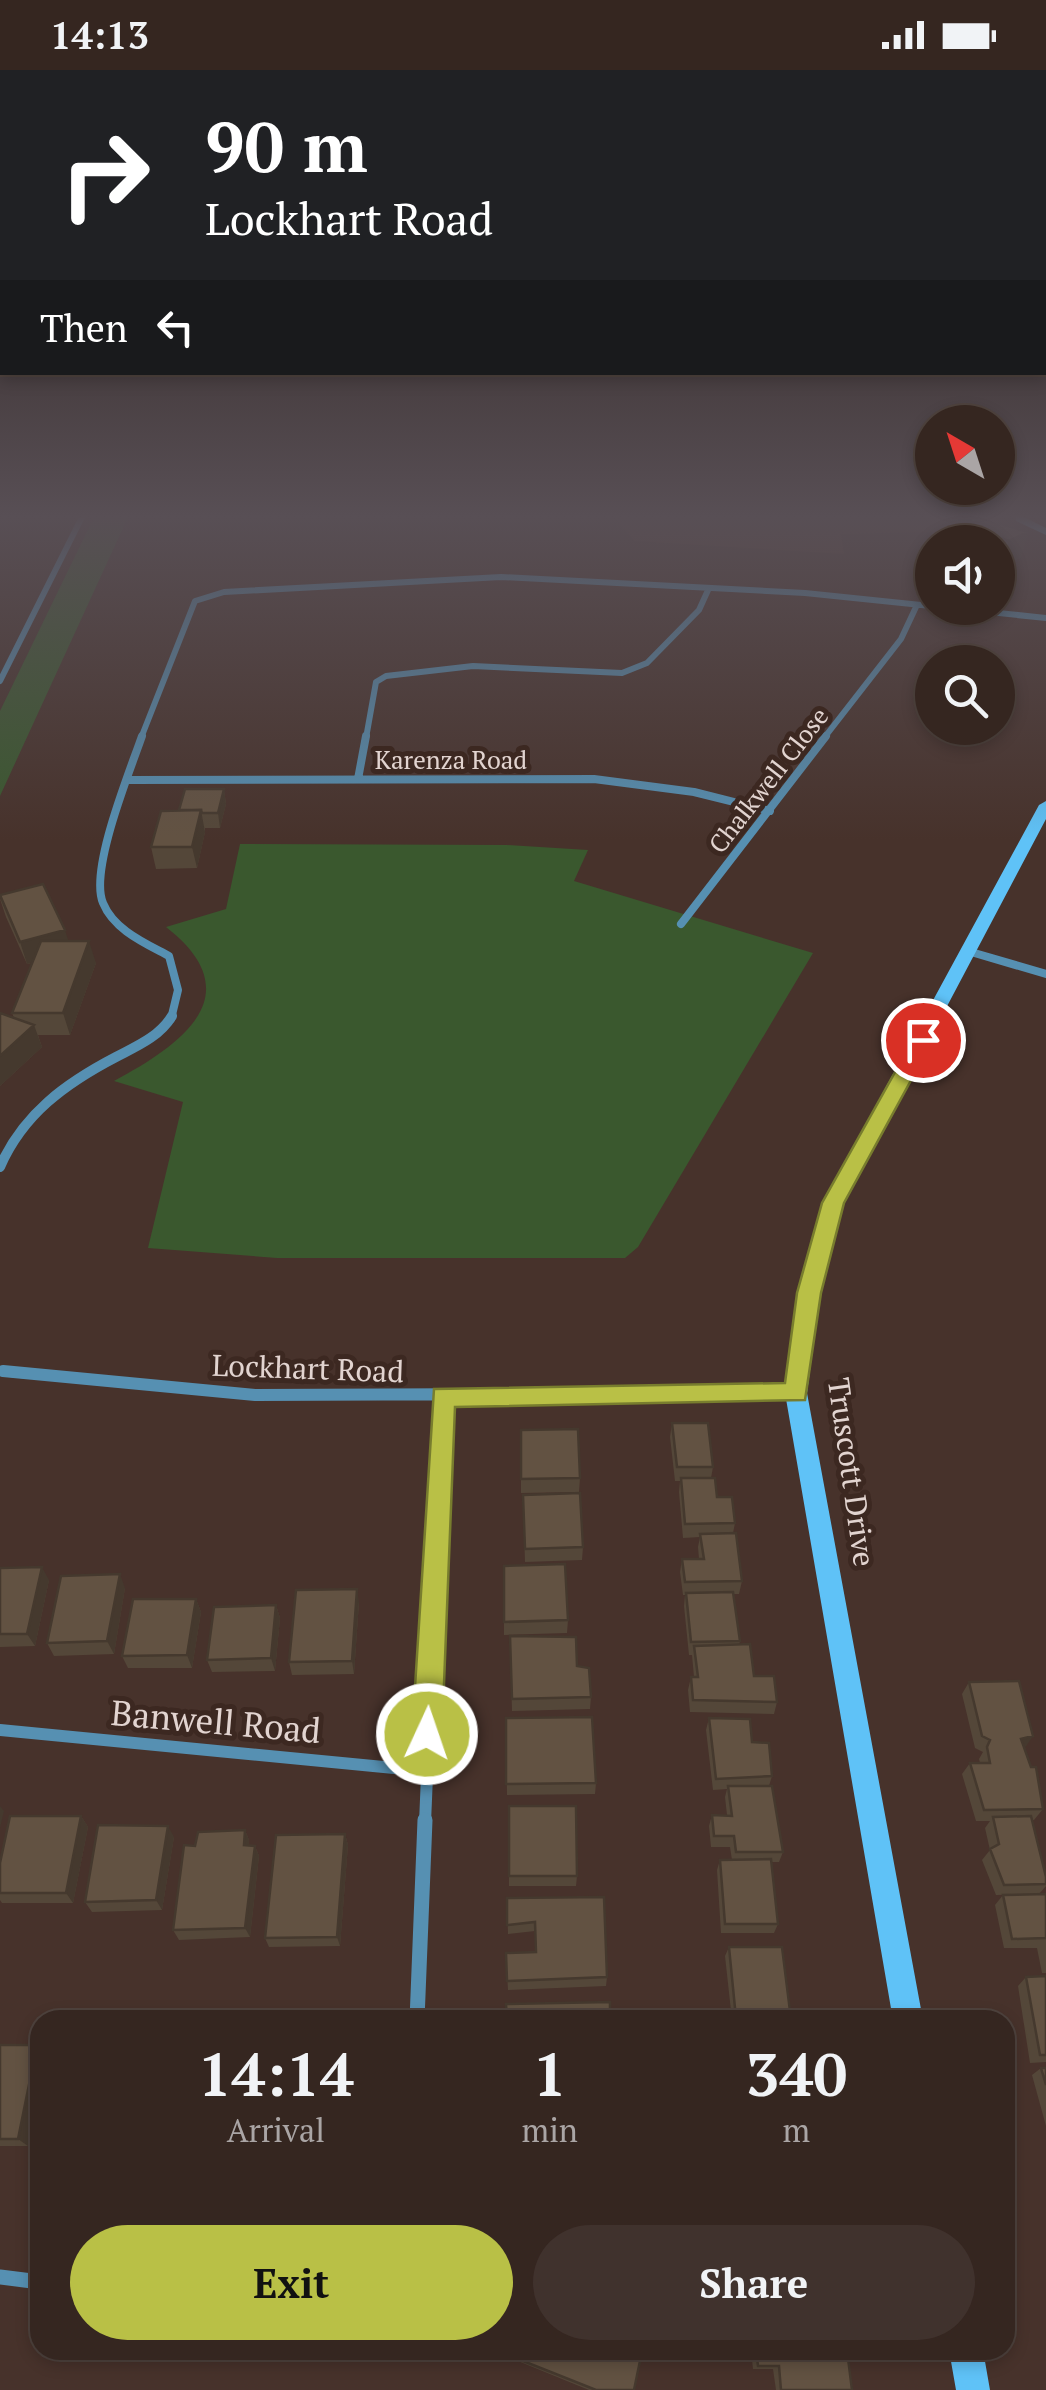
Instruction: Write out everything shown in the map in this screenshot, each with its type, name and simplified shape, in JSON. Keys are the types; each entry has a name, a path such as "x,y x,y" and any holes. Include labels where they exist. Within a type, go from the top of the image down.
{"street":[{"path":"0,681 29,623"},
{"path":"0,1167 4,1146 54,1094 145,1042 168,1023 177,1004 178,984 169,956 128,933 111,915 98,886 128,780 184,623"},
{"path":"358,779 376,682 386,676 474,666 622,673 647,664 686,623"},
{"name":"Chalkwell Close","path":"681,924 901,639 908,623"},
{"name":"Karenza Road","path":"128,780 628,782 770,811"},
{"name":"Truscott Drive","path":"906,2010 796,1393 809,1293 833,1203 1046,806"},
{"path":"971,952 1046,974"},
{"name":"Lockhart Road","path":"0,1371 255,1395 796,1393"},
{"path":"418,2010 443,1396"},
{"name":"Banwell Road","path":"0,1730 426,1771"},
{"path":"0,2276 30,2280"},
{"path":"968,2360 974,2390"}],"green space":[{"path":"43,623 79,623 0,796 0,711"},
{"path":"240,844 507,845 588,850 574,881 813,953 638,1247 625,1258 277,1258 148,1248 183,1102 114,1081 163,1051 198,1015 206,995 204,974 191,951 166,927 226,909"}],"building":[{"path":"185,789 224,789 218,813 179,810"},
{"path":"201,810 192,847 151,847 161,811"},
{"path":"43,884 65,930 20,942 0,895"},
{"path":"41,941 89,941 63,1013 12,1013"},
{"path":"0,1013 34,1025 0,1056"},
{"path":"672,1423 708,1423 713,1467 677,1467"},
{"path":"578,1429 580,1478 521,1479 521,1430"},
{"path":"681,1478 715,1478 717,1497 732,1497 735,1523 685,1524"},
{"path":"580,1493 583,1547 525,1549 523,1495"},
{"path":"736,1533 742,1581 685,1582 682,1559 704,1559 700,1534"},
{"path":"565,1564 568,1620 504,1622 504,1566"},
{"path":"42,1567 27,1634 0,1634 0,1568"},
{"path":"120,1574 107,1641 47,1643 61,1576"},
{"path":"357,1589 352,1661 289,1662 296,1590"},
{"path":"733,1592 740,1641 691,1642 686,1593"},
{"path":"133,1599 196,1599 187,1655 122,1656"},
{"path":"276,1605 271,1658 207,1660 214,1607"},
{"path":"510,1636 576,1637 577,1666 589,1668 591,1697 512,1699"},
{"path":"750,1644 754,1676 774,1676 777,1702 693,1700 691,1677 698,1677 694,1646"},
{"path":"1019,1681 1033,1736 1021,1739 1031,1767 1036,1767 1043,1809 984,1810 970,1763 990,1763 990,1740 982,1736 969,1682"},
{"path":"592,1717 596,1783 506,1784 506,1718"},
{"path":"709,1718 750,1719 752,1742 769,1743 772,1776 716,1779"},
{"path":"728,1786 772,1786 783,1852 736,1852 734,1836 714,1836 712,1815 732,1816"},
{"path":"509,1806 576,1806 577,1876 509,1876"},
{"path":"10,1816 81,1816 66,1893 0,1893 0,1863"},
{"path":"1031,1816 1046,1884 1004,1885 990,1849 999,1844 993,1817"},
{"path":"98,1825 168,1826 156,1900 85,1902"},
{"path":"245,1830 244,1845 255,1846 245,1928 173,1930 184,1845 195,1846 198,1832"},
{"path":"345,1834 337,1937 265,1938 276,1835"},
{"path":"771,1859 778,1924 725,1924 720,1860"},
{"path":"1046,1894 1046,1938 1012,1939 1003,1895"},
{"path":"604,1897 607,1977 507,1981 506,1953 536,1952 535,1922 507,1925 507,1898"},
{"path":"729,1947 782,1947 790,2010 735,2010"},
{"path":"1046,1976 1046,2055 1040,2055 1026,1977"},
{"path":"610,2002 610,2010 506,2010 506,2004"},
{"path":"0,2045 30,2045 30,2080 18,2139 0,2139"},
{"path":"521,2360 640,2360 634,2390 596,2390"},
{"path":"757,2360 848,2360 852,2390 781,2390 779,2366 758,2366"}],"route":[{"path":"427,1734 443,1396 796,1393 809,1293 833,1203 923,1040"}]}
